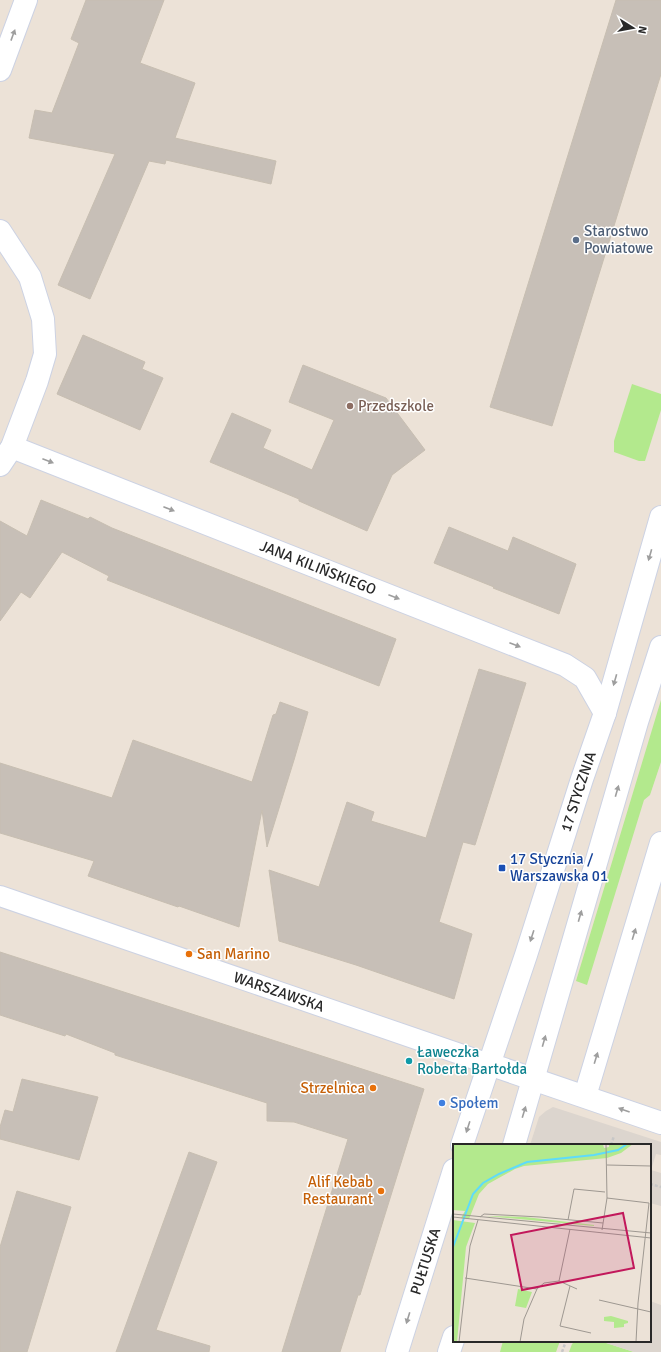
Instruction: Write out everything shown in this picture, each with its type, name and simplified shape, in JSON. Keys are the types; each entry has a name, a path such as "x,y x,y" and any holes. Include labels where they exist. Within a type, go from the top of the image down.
{"street":[{"path":"0,70 26,0"},
{"path":"0,231 30,277 43,319 45,354 37,381 12,447 0,465"},
{"name":"JANA KILIŃSKIEGO","path":"12,447 565,665 585,678 605,713"},
{"name":"17 STYCZNIA","path":"489,1064 526,955 582,778 605,713 661,517"},
{"path":"514,1144 637,722 661,647"},
{"path":"585,1096 661,843"},
{"name":"WARSZAWSKA","path":"0,896 489,1064"},
{"path":"462,1144 489,1064 534,1078 661,1123"},
{"name":"PUŁTUSKA","path":"398,1352 453,1173"},
{"path":"449,1352 453,1340"}],"path":[{"path":"651,1184 661,1188"},
{"path":"562,1352 566,1342"}],"green space":[{"path":"632,384 661,394 661,410 645,461 639,461 614,452 614,441"},
{"path":"661,700 661,762 650,795 644,800 587,985 576,981"},
{"path":"503,1342 560,1342 556,1352 500,1352"},
{"path":"574,1342 603,1342 634,1352 569,1352"}],"shaded area":[{"path":"553,1107 661,1142 661,1155 656,1154 651,1170 651,1144 530,1144 539,1117"},
{"path":"651,1170 661,1173 661,1206 651,1203"},
{"path":"651,1301 661,1305 661,1352 634,1352 603,1342 651,1342"}],"building":[{"path":"86,0 164,0 140,63 195,83 175,138 276,161 271,184 166,160 165,164 149,161 90,299 58,285 115,154 29,138 35,110 52,113 79,43 71,39"},
{"name":"Starostwo Powiatowe","path":"616,0 661,0 661,74 552,426 490,407"},
{"path":"83,335 145,362 142,369 163,378 140,430 57,394"},
{"path":"303,365 386,398 425,450 392,475 367,531 299,501 299,499 210,462 232,413 271,430 263,448 312,470 334,420 289,402"},
{"path":"41,500 88,519 90,517 112,528 396,639 379,686 107,580 109,576 62,552 30,598 21,592 0,621 0,521 27,536"},
{"path":"449,527 508,551 513,537 576,564 559,614 434,563"},
{"path":"479,669 526,683 475,845 463,842 439,922 472,934 454,999 356,965 279,941 269,870 319,887 347,802 374,812 371,821 426,838"},
{"path":"280,702 308,712 267,847 262,810 239,927 88,876 94,861 0,833 0,763 112,798 133,740 252,782 273,715 276,714"},
{"path":"0,952 424,1089 360,1295 358,1295 340,1352 282,1352 348,1139 294,1122 267,1121 267,1103 115,1055 115,1053 66,1034 65,1036 0,1015"},
{"path":"22,1079 98,1097 79,1160 0,1139 0,1127 5,1110 13,1112"},
{"path":"189,1152 217,1162 156,1330 210,1346 209,1352 116,1352"},
{"path":"17,1191 71,1207 27,1352 0,1352 0,1247"}],"place":[{"name":"Starostwo Powiatowe","path":"576,240"},
{"name":"Przedszkole","path":"350,406"},
{"name":"17 Stycznia / Warszawska 01","path":"502,868"},
{"name":"San Marino","path":"189,954"},
{"name":"Ławeczka Roberta Bartołda","path":"409,1061"},
{"name":"Strzelnica","path":"373,1088"},
{"name":"Społem","path":"442,1103"},
{"name":"Alif Kebab Restaurant","path":"381,1191"}]}
